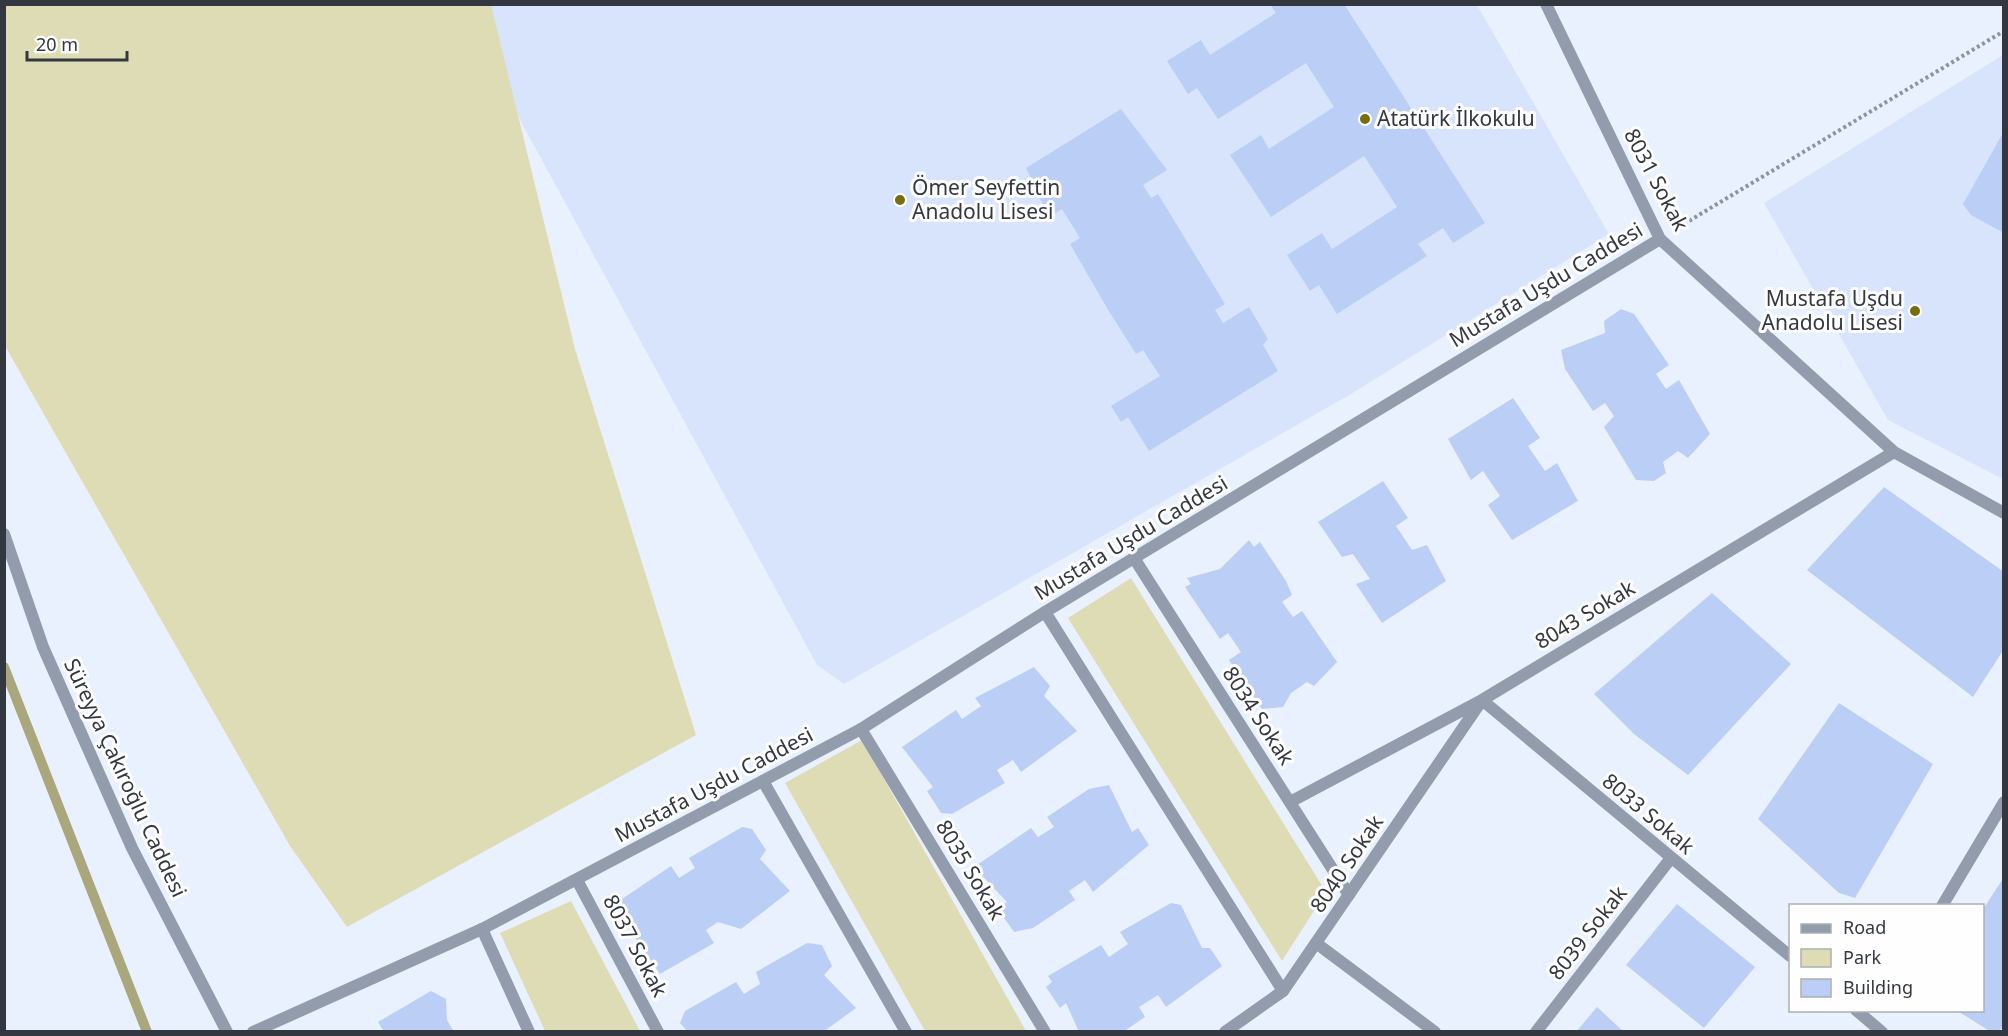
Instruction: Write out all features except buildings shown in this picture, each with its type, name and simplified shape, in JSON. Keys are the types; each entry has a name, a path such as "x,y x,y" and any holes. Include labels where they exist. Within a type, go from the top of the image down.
{"street":[{"name":"8031 Sokak","path":"1546,4 1660,239 1894,452 2004,513"},
{"name":"Mustafa Uşdu Caddesi","path":"253,1032 482,929 861,729 1045,612 1660,239"},
{"name":"8043 Sokak","path":"1290,802 1482,700 1894,452"},
{"name":"Süreyya Çakıroğlu Caddesi","path":"4,534 43,647 132,848 227,1032"},
{"name":"8034 Sokak","path":"1134,558 1349,895"},
{"path":"1045,612 1283,991"},
{"name":"8033 Sokak","path":"1482,700 1789,954"},
{"name":"8040 Sokak","path":"1225,1032 1283,991 1482,700"},
{"name":"8035 Sokak","path":"861,729 1045,1032"},
{"path":"763,781 906,1032"},
{"path":"1942,904 2004,802"},
{"name":"8039 Sokak","path":"1536,1032 1671,858"},
{"name":"8037 Sokak","path":"577,880 658,1032"},
{"path":"482,929 529,1032"},
{"path":"1316,943 1435,1032"},
{"path":"1857,1012 1882,1032"},
{"path":"1871,1023 1878,1012"}],"path":[{"name":"Mustafa Uşdu Caddesi","path":"1660,239 2004,30"}],"shaded area":[{"name":"Ömer Seyfettin Anadolu Lisesi","path":"460,4 1477,5 1609,234 1351,394 844,684 817,665 458,6"},
{"name":"Mustafa Uşdu Anadolu Lisesi","path":"2003,55 2003,479 1888,420 1764,203"}],"green space":[{"path":"4,5 491,5 575,349 696,735 347,927 290,846 5,346"},
{"path":"1131,578 1326,892 1282,961 1068,618"},
{"path":"862,740 1026,1031 925,1031 785,783"},
{"path":"571,901 640,1031 545,1031 500,933"}],"waterway":[{"path":"4,667 147,1032"}],"place":[{"name":"Atatürk İlkokulu","path":"1365,119"},
{"name":"Ömer Seyfettin Anadolu Lisesi","path":"900,200"},
{"name":"Mustafa Uşdu Anadolu Lisesi","path":"1915,311"}]}
